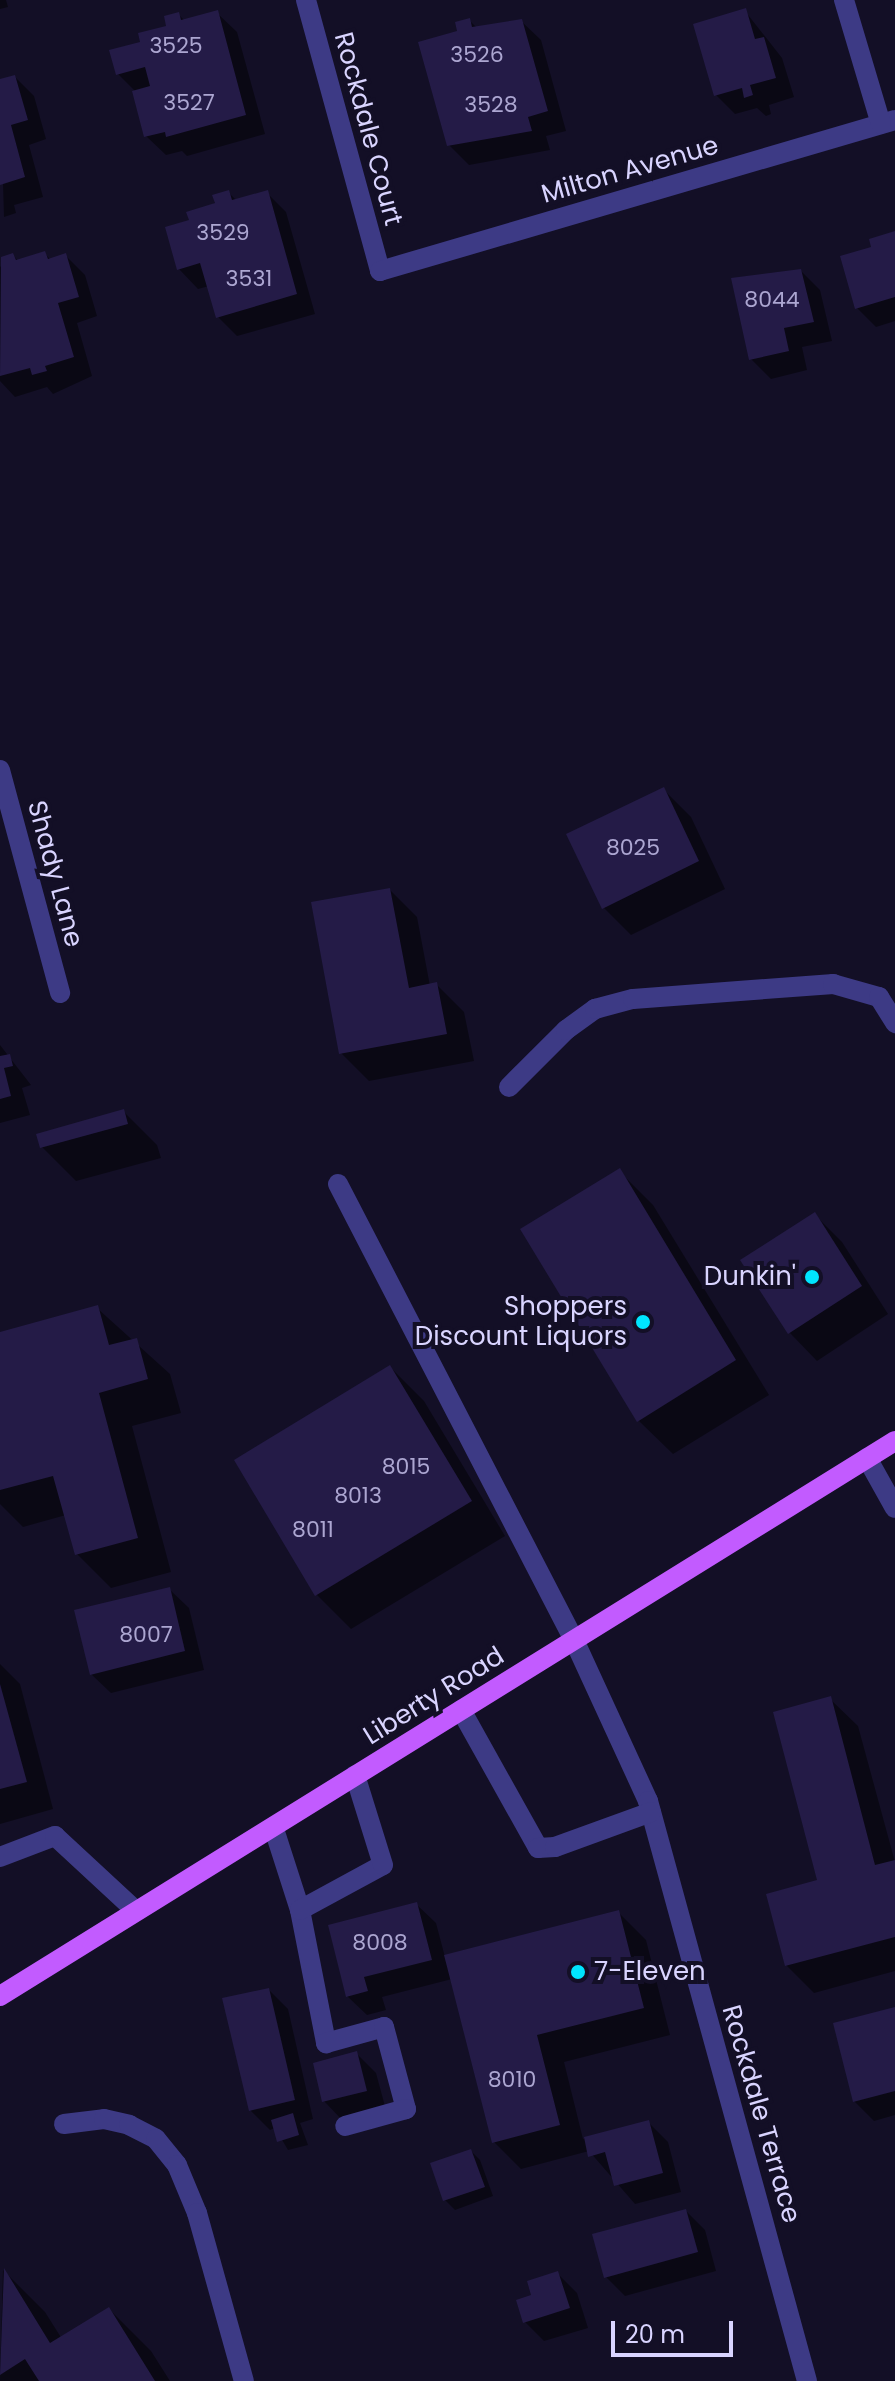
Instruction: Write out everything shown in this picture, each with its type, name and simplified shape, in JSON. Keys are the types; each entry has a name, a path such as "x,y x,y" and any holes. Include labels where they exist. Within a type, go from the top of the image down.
{"main road":[{"name":"Liberty Road","path":"0,1996 274,1829 355,1775 895,1441"}],"street":[{"name":"Rockdale Court","path":"306,0 380,271"},
{"path":"844,0 888,122"},
{"name":"Milton Avenue","path":"380,271 888,122"},
{"name":"Shady Lane","path":"0,770 60,993"},
{"path":"509,1087 566,1030 595,1009 633,999 833,984 879,997 895,1023"},
{"name":"Rockdale Terrace","path":"338,1184 574,1640 651,1812 807,2381"},
{"path":"867,1458 895,1508"},
{"path":"461,1710 538,1848 555,1847 651,1812"},
{"path":"300,1910 383,1865 355,1775"},
{"path":"274,1829 300,1910 326,2043 384,2027 406,2109 345,2126"},
{"path":"0,1857 55,1836 136,1911"},
{"path":"64,2124 104,2119 129,2125 156,2139 177,2165 197,2213 244,2381"}],"building":[{"path":"746,8 755,39 764,37 776,78 750,85 753,95 744,98 742,88 714,96 693,24"},
{"path":"218,10 246,115 166,137 165,132 144,137 132,91 150,86 145,67 116,75 109,50 140,42 138,33 166,26 164,16 179,12 181,20"},
{"path":"470,18 472,27 522,19 548,111 528,117 532,131 447,146 418,42 457,31 455,22"},
{"path":"15,75 28,120 11,125 25,177 0,185 0,79"},
{"path":"229,190 232,200 268,190 297,294 216,318 200,263 177,270 165,227 189,220 186,212 215,203 212,195"},
{"path":"895,231 895,297 855,309 840,256 871,247 869,239"},
{"path":"45,251 48,259 66,253 79,297 58,303 74,357 45,366 47,371 32,375 30,368 0,376 1,257 13,253 16,260"},
{"path":"801,269 814,322 784,328 789,351 749,360 731,278"},
{"path":"664,787 699,861 602,909 566,834"},
{"path":"390,888 409,988 437,982 447,1034 339,1054 311,902"},
{"path":"10,1054 13,1066 4,1068 11,1096 0,1099 0,1056"},
{"path":"124,1109 128,1124 40,1148 36,1134"},
{"path":"620,1168 736,1360 637,1422 520,1229"},
{"path":"815,1212 862,1286 788,1334 740,1260"},
{"path":"98,1305 109,1345 137,1338 148,1379 99,1393 138,1538 75,1555 53,1476 0,1490 0,1332"},
{"path":"390,1365 472,1501 315,1596 234,1460"},
{"path":"170,1587 185,1651 90,1675 74,1610"},
{"path":"0,1684 27,1782 0,1789"},
{"path":"831,1696 875,1865 895,1860 895,1937 785,1966 766,1894 817,1880 773,1712"},
{"path":"417,1902 432,1960 364,1977 368,1991 346,1997 328,1925"},
{"path":"619,1910 644,2008 537,2035 560,2125 492,2143 444,1955"},
{"path":"269,1988 295,2100 249,2111 222,1998"},
{"path":"895,2007 895,2091 853,2102 833,2023"},
{"path":"357,2051 367,2091 322,2102 313,2063"},
{"path":"293,2113 299,2135 277,2142 271,2120"},
{"path":"649,2120 663,2173 614,2186 605,2152 588,2157 584,2137"},
{"path":"471,2149 485,2187 443,2201 430,2163"},
{"path":"686,2209 698,2252 604,2278 592,2234"},
{"path":"4,2268 50,2343 109,2307 155,2381 39,2381 25,2359 0,2375"},
{"path":"558,2271 570,2308 523,2323 516,2300 531,2295 527,2281"}],"place":[{"name":"Dunkin'","path":"812,1277"},
{"name":"Shoppers Discount Liquors","path":"643,1322"},
{"name":"7-Eleven","path":"578,1972"}]}
